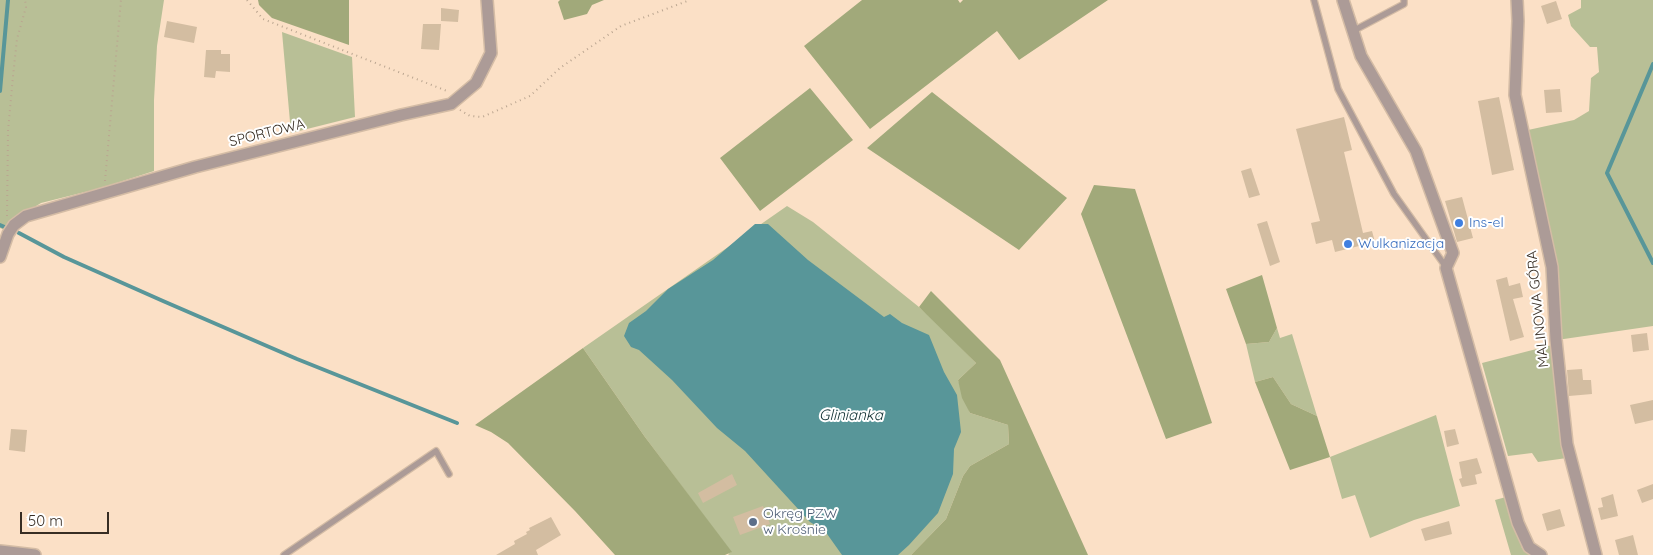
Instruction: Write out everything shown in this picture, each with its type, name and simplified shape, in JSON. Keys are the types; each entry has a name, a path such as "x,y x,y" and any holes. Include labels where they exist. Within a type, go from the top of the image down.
{"street":[{"name":"SPORTOWA","path":"14,226 26,216 195,167 401,114 451,104 476,83 491,53 487,0"},
{"path":"1343,0 1361,56 1416,151 1453,253 1446,268 1518,523 1529,546 1541,555"},
{"name":"MALINOWA GÓRA","path":"1517,0 1515,95 1552,266 1556,340 1567,444 1596,555"},
{"path":"0,257 8,234 14,226"},
{"path":"0,551 35,555"}],"lane":[{"path":"1314,0 1338,89 1394,194 1446,268"},
{"path":"1352,31 1404,4 1404,0"},
{"path":"284,555 436,450 449,474"}],"path":[{"path":"14,226 7,216 8,131 17,39 26,7 25,0"},
{"path":"104,193 121,0"},
{"path":"247,0 263,19 461,96"},
{"path":"451,104 470,116 482,117 530,96 560,68 621,26 690,0"}],"green space":[{"path":"0,0 164,0 157,46 154,100 154,171 101,188 41,203 17,218 7,231 0,228"},
{"path":"258,0 349,0 349,45 272,18 259,5"},
{"path":"560,0 604,0 592,5 587,14 564,20 558,2"},
{"path":"862,0 958,0 960,3 963,0 1108,0 1019,60 997,31 870,129 804,46"},
{"path":"1581,0 1653,0 1653,326 1557,340 1528,130 1574,120 1589,111 1591,78 1599,72 1597,47 1590,47 1571,26 1568,15 1581,8"},
{"path":"282,32 352,57 355,117 291,133"},
{"path":"810,88 853,140 760,211 720,158"},
{"path":"932,92 1067,198 1019,250 867,148"},
{"path":"1094,185 1135,189 1212,423 1166,439 1081,214"},
{"name":"Glinianka","path":"787,206 813,222 936,322 976,363 958,380 970,413 1008,425 1009,444 970,466 963,476 946,519 911,555 729,555 731,552 645,437 583,348"},
{"path":"1262,275 1277,328 1269,342 1246,344 1226,289"},
{"path":"931,291 1000,360 1088,555 911,555 946,519 963,476 970,466 1009,444 1008,425 970,413 962,398 958,380 976,363 919,307"},
{"path":"1277,328 1280,338 1292,334 1317,416 1291,404 1273,377 1255,382 1246,344 1269,342"},
{"path":"1552,345 1567,458 1538,462 1532,453 1508,456 1482,363"},
{"path":"583,348 645,437 732,552 725,555 615,555 508,443 491,432 475,425"},
{"path":"1273,377 1291,404 1317,416 1330,457 1290,470 1255,382"},
{"path":"1436,415 1460,506 1414,520 1370,538 1355,495 1342,499 1330,457"},
{"path":"1506,497 1522,548 1529,555 1511,555 1495,500"}],"water":[{"name":"Glinianka","path":"755,224 768,224 808,260 884,317 890,314 902,323 929,335 944,372 957,395 961,432 954,449 953,474 938,513 898,555 842,555 825,531 810,522 745,451 717,428 672,380 639,350 631,347 624,336 629,323 646,311 668,289 713,260"}],"building":[{"path":"1556,1 1562,19 1547,24 1541,6"},
{"path":"441,8 459,10 458,22 441,21"},
{"path":"167,21 197,27 194,43 164,37"},
{"path":"423,24 441,24 439,50 421,49"},
{"path":"206,50 221,50 221,54 230,54 230,72 216,71 215,78 204,77"},
{"path":"1560,89 1562,112 1546,113 1544,90"},
{"path":"1499,97 1514,170 1492,175 1478,101"},
{"path":"1344,117 1352,150 1344,152 1363,233 1372,231 1375,242 1335,252 1332,240 1316,244 1311,223 1320,221 1296,129"},
{"path":"1251,168 1260,195 1249,198 1241,171"},
{"path":"1462,197 1473,238 1457,242 1445,201"},
{"path":"1267,221 1280,262 1270,266 1257,224"},
{"path":"1507,277 1509,286 1520,283 1523,297 1513,299 1524,337 1510,341 1496,280"},
{"path":"1647,333 1649,350 1633,352 1631,335"},
{"path":"1582,369 1583,380 1591,380 1592,394 1569,396 1567,370"},
{"path":"1653,400 1653,420 1635,424 1630,405"},
{"path":"11,429 27,430 25,452 9,450"},
{"path":"1455,429 1459,444 1447,447 1444,431"},
{"path":"1477,458 1482,473 1475,475 1477,484 1462,487 1459,479 1462,478 1459,462"},
{"path":"732,474 737,485 703,503 698,493"},
{"path":"1653,484 1653,499 1642,503 1637,490"},
{"path":"1613,494 1618,516 1601,520 1598,508 1603,507 1601,498"},
{"path":"763,506 770,524 740,535 733,517"},
{"path":"1560,509 1565,526 1547,531 1542,514"},
{"path":"551,517 561,535 536,550 538,555 496,555 515,544 514,541 527,534 526,532 530,530 529,528"},
{"path":"1449,521 1452,534 1425,541 1421,529"},
{"path":"1633,535 1638,555 1619,555 1615,540"}],"waterway":[{"path":"0,91 8,0"},
{"path":"1653,64 1607,173 1653,263"},
{"path":"0,225 7,228"},
{"path":"19,233 64,257 163,301 297,359 457,423"}],"place":[{"name":"Ins-el","path":"1459,223"},
{"name":"Wulkanizacja","path":"1348,244"},
{"name":"Okręg PZW w Krośnie","path":"753,522"}]}
